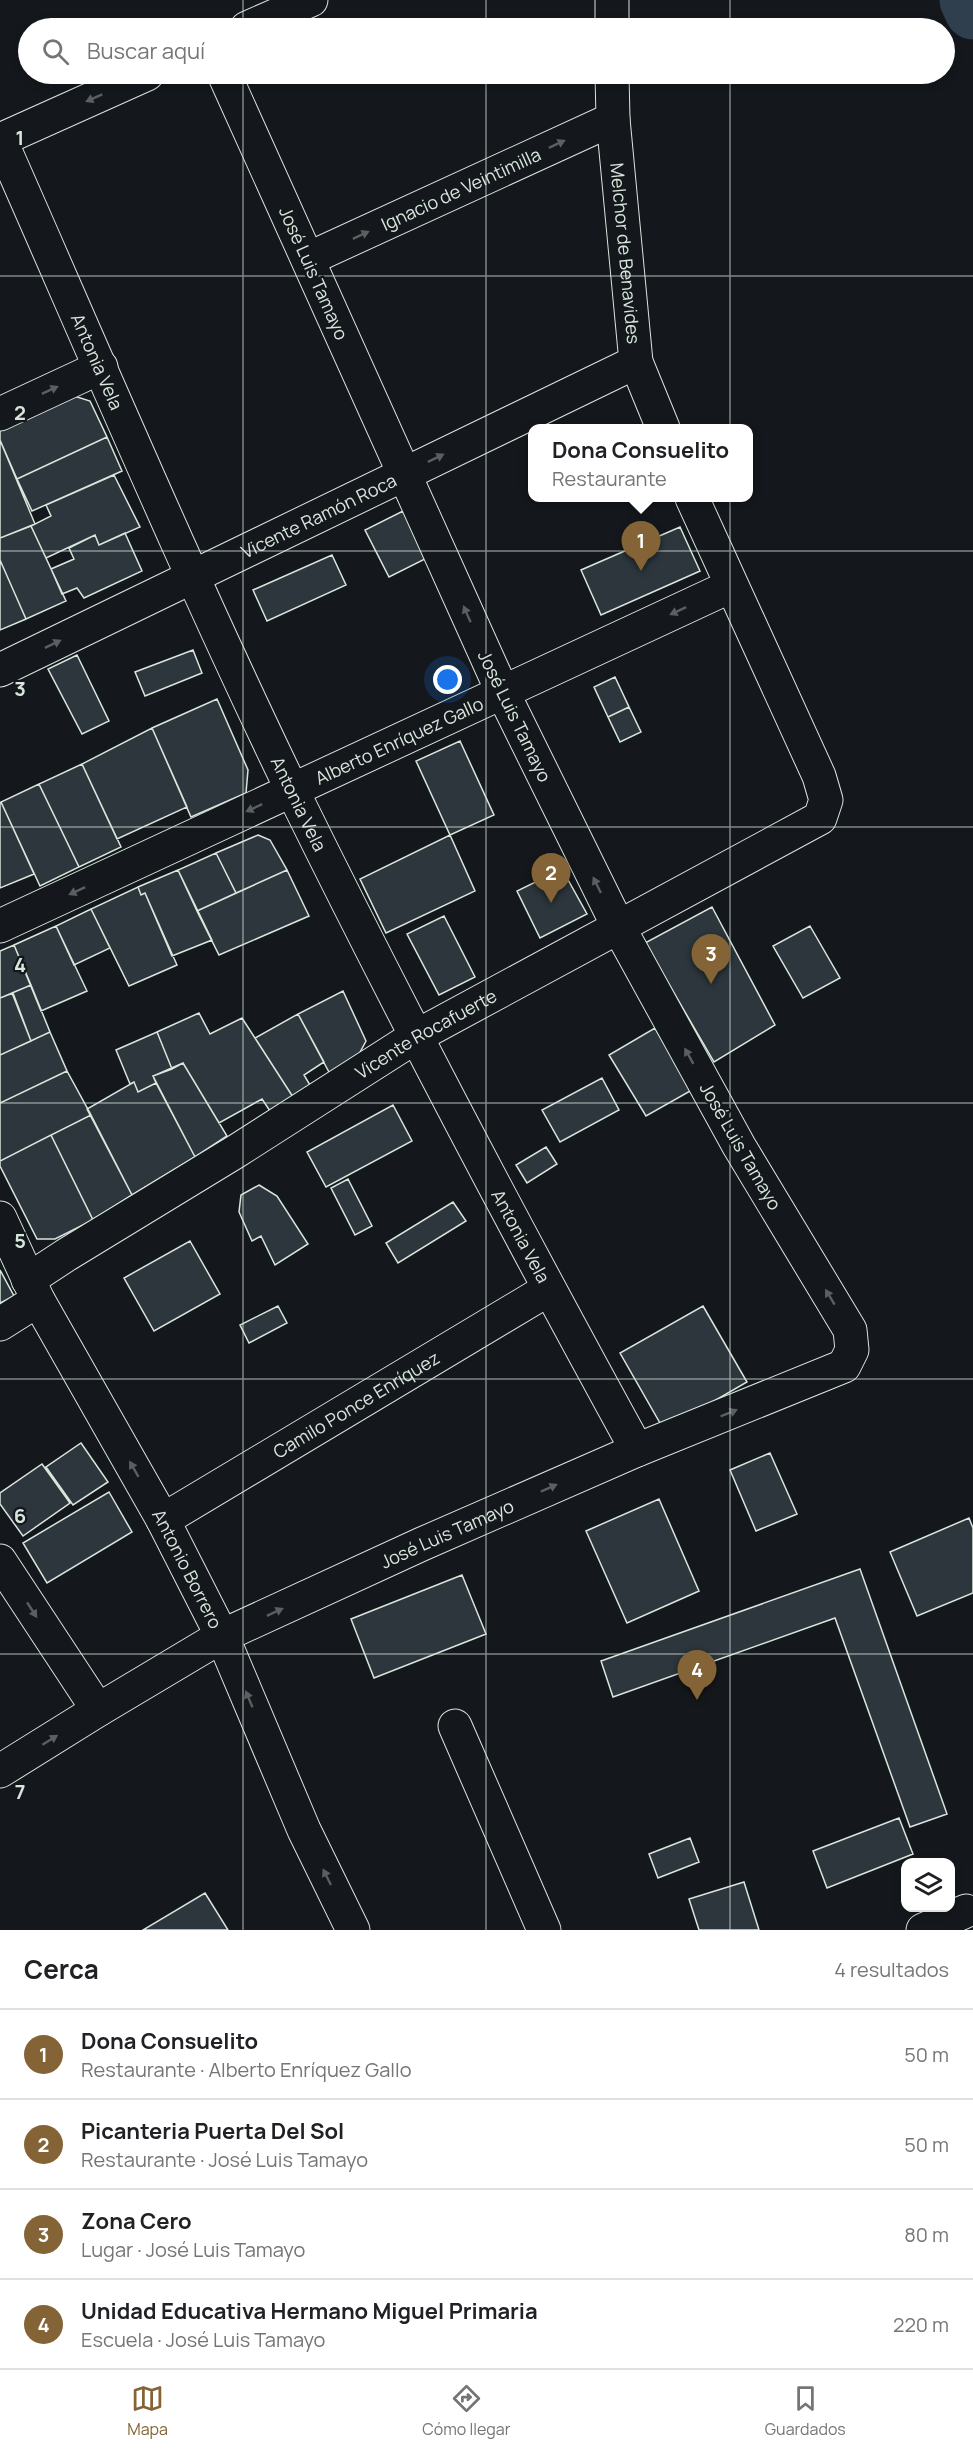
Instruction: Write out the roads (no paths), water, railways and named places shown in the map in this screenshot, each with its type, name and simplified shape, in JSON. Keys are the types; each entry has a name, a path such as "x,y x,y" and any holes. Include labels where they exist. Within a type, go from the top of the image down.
{"street":[{"path":"270,18 311,0"},
{"path":"612,0 612,18"},
{"path":"0,139 124,84"},
{"name":"José Luis Tamayo","path":"0,1771 222,1636 422,1544 637,1450 844,1366 852,1350 850,1330 739,1146 618,926 502,693 229,84"},
{"name":"Melchor de Benavides","path":"612,84 613,119 636,362 661,424"},
{"name":"Ignacio de Veintimilla","path":"308,259 613,119"},
{"name":"Antonia Vela","path":"0,139 194,576 293,790 415,1037 637,1450"},
{"name":"Vicente Ramón Roca","path":"0,670 636,362"},
{"path":"0,414 101,367"},
{"path":"694,502 731,586"},
{"name":"Alberto Enríquez Gallo","path":"0,926 731,586"},
{"name":"Vicente Rocafuerte","path":"0,1324 33,1290 415,1037 820,818 826,800 819,776 731,586"},
{"name":"Antonio Borrero","path":"0,1218 33,1290 163,1520 222,1636 304,1830 353,1930"},
{"name":"Camilo Ponce Enríquez","path":"163,1520 549,1289"},
{"path":"0,1561 98,1710"},
{"path":"454,1726 544,1930"},
{"path":"923,1930 966,1911"}],"waterway":[{"path":"968,0 973,11"}],"place":[{"name":"Dona Consuelito","path":"641,571"},
{"name":"Picanteria Puerta Del Sol","path":"551,903"},
{"name":"Zona Cero","path":"711,984"},
{"name":"Unidad Educativa Hermano Miguel Primaria","path":"697,1700"}]}
